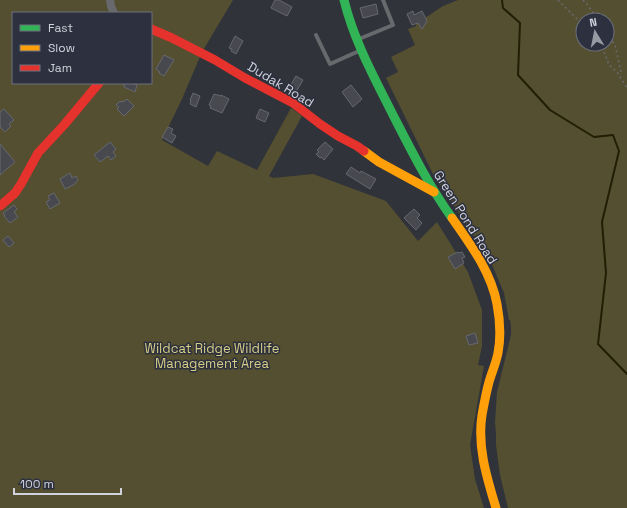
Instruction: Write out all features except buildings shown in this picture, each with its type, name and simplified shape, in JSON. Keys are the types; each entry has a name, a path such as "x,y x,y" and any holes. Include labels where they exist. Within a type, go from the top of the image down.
{"main road":[{"name":"Green Pond Road","path":"344,0 347,13 361,50 374,79 434,192 478,258 490,281 496,298 499,333 498,351 488,387 482,417 481,439 484,461 496,508"},
{"name":"Dudak Road","path":"152,29 215,60 245,78 293,103 320,124 357,146 379,162 434,192"},
{"path":"0,206 15,193 38,153 84,102 97,84"}],"street":[{"path":"110,0 110,6 113,12"}],"lane":[{"path":"357,39 393,25 383,0"},
{"path":"316,35 330,64 361,50"}],"path":[{"path":"558,0 575,18"},
{"path":"583,0 592,12"},
{"path":"615,45 621,72"},
{"path":"604,52 609,65 617,72 627,88"}],"green space":[{"name":"Wildcat Ridge Wildlife Management Area","path":"0,0 233,0 202,52 182,99 162,140 208,166 217,151 257,170 291,108 302,116 269,176 273,178 313,174 386,201 418,241 437,222 468,272 482,310 482,346 478,365 484,366 470,445 475,479 484,508 0,508"},
{"path":"458,0 627,0 627,508 508,508 500,475 495,422 497,392 511,335 510,320 504,293 490,260 433,174 386,78 398,72 391,57 415,45 408,29 416,26 416,24 443,6"}],"waterway":[{"path":"502,0 503,8 520,23 518,75 550,110 594,137 613,135 619,151 602,222 606,273 598,344 627,374"}],"traffic: fast":[{"path":"344,0 353,30 365,59 421,168 452,218"}],"traffic: slow":[{"path":"364,151 379,162 434,192"},
{"path":"452,218 485,270 494,292 498,310 500,341 487,390 481,427 484,462 496,508"}],"traffic: jam":[{"path":"152,29 215,60 245,78 293,103 320,124 364,151"},
{"path":"0,206 15,193 38,153 98,84"}]}
